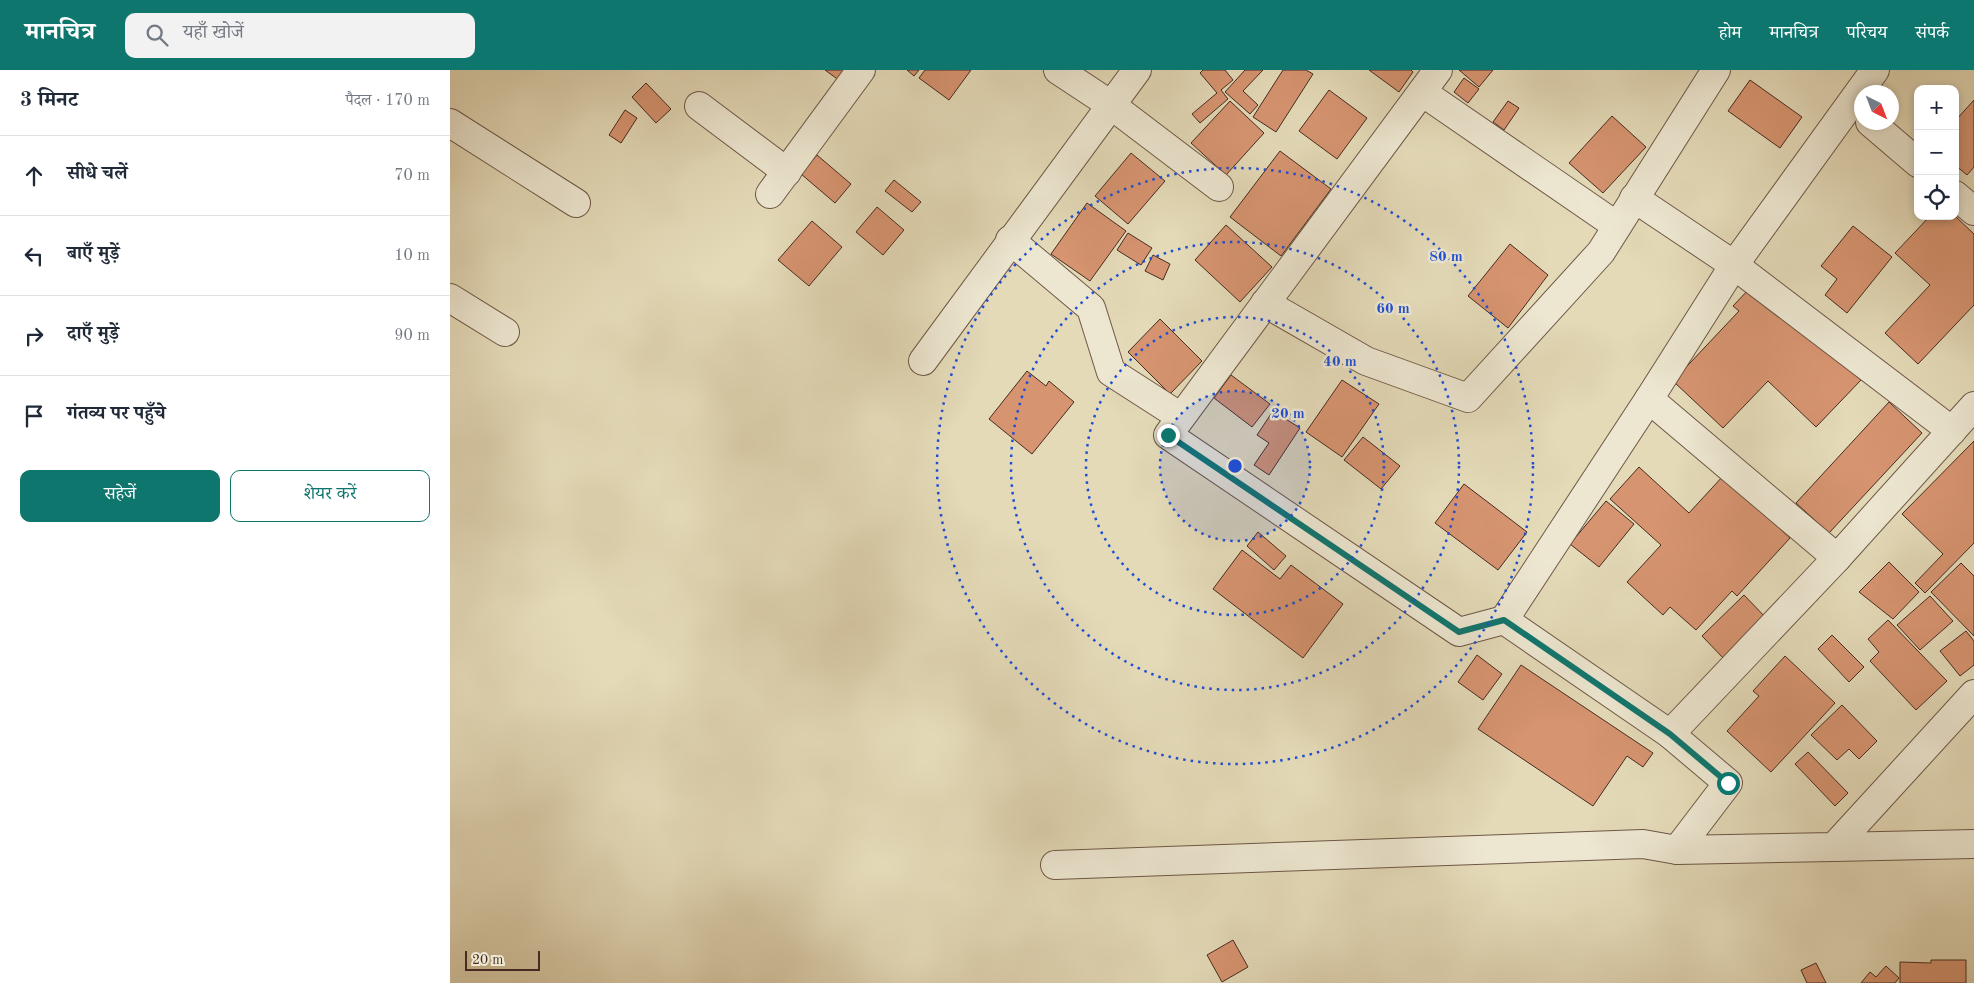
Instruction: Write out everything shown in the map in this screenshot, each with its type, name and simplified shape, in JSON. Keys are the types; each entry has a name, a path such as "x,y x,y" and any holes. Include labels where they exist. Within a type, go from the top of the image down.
{"street":[{"path":"770,194 861,70"},
{"path":"1058,70 1111,105 1219,187"},
{"path":"923,360 1137,70"},
{"path":"1438,70 1168,435 1459,632 1504,620 1649,399 1734,265 1854,123"},
{"path":"1265,303 1366,361 1468,398 1600,252 1716,70"},
{"path":"1870,85 1875,70"},
{"path":"1422,92 1617,226"},
{"path":"699,106 787,172"},
{"path":"450,123 576,204"},
{"path":"1879,130 1914,160"},
{"path":"1634,198 1734,265 1952,431"},
{"path":"1959,198 1974,211"},
{"path":"1010,240 1091,308 1111,372 1181,417"},
{"path":"450,298 505,332"},
{"path":"1649,399 1837,558"},
{"path":"1670,734 1837,558 1974,406"},
{"path":"1504,620 1670,734 1728,783 1677,850"},
{"path":"1834,847 1974,694"},
{"path":"1055,865 1643,844 1677,850 1974,844"}],"building":[{"path":"825,70 848,70 840,81"},
{"path":"907,70 919,70 914,76"},
{"path":"925,70 971,70 949,100 919,78"},
{"path":"1203,70 1225,70 1233,80 1221,90 1228,99 1200,123 1192,114 1217,93 1200,73"},
{"path":"1245,70 1263,70 1243,91 1258,105 1250,114 1225,92"},
{"path":"1283,70 1306,70 1313,74 1276,132 1253,117"},
{"path":"1369,70 1411,70 1413,72 1399,92"},
{"path":"1459,70 1493,70 1479,87"},
{"path":"1464,78 1479,89 1468,103 1454,92"},
{"path":"1750,80 1802,117 1780,148 1728,111"},
{"path":"646,83 671,109 656,123 632,97"},
{"path":"1329,90 1367,118 1337,159 1299,131"},
{"path":"1974,100 1974,167 1967,175 1959,168 1959,117"},
{"path":"1230,101 1264,133 1226,175 1191,143"},
{"path":"1508,101 1519,108 1504,130 1493,122"},
{"path":"625,110 637,118 621,143 609,135"},
{"path":"1612,116 1646,147 1603,193 1569,163"},
{"path":"1280,151 1331,189 1281,256 1230,217"},
{"path":"1131,153 1165,181 1128,224 1095,196"},
{"path":"817,155 851,184 835,203 801,174"},
{"path":"894,180 921,202 912,212 885,191"},
{"path":"1087,203 1126,231 1090,281 1051,254"},
{"path":"877,207 904,230 883,255 856,232"},
{"path":"1926,220 1959,220 1974,234 1974,305 1918,364 1885,333 1930,285 1895,253"},
{"path":"812,221 842,247 809,286 778,260"},
{"path":"1226,225 1272,267 1240,302 1195,260"},
{"path":"1853,226 1892,257 1847,313 1825,295 1837,279 1821,266"},
{"path":"1128,233 1152,248 1141,265 1117,250"},
{"path":"1510,244 1548,275 1508,328 1468,296"},
{"path":"1153,255 1170,264 1163,280 1145,271"},
{"path":"1750,288 1789,324 1795,318 1861,380 1816,427 1768,381 1723,428 1673,381 1739,311 1733,306"},
{"path":"1160,319 1202,361 1170,394 1128,352"},
{"path":"1027,371 1046,386 1049,381 1074,402 1032,454 989,419"},
{"path":"1231,375 1270,404 1252,427 1214,398"},
{"path":"1342,380 1379,404 1342,457 1306,432"},
{"path":"1889,402 1922,433 1829,533 1796,503"},
{"path":"1273,411 1300,428 1269,475 1254,465 1269,443 1257,435"},
{"path":"1363,437 1400,466 1381,489 1344,460"},
{"path":"1974,441 1974,543 1925,593 1915,583 1943,554 1902,514"},
{"path":"1639,467 1689,513 1723,476 1790,538 1737,596 1732,591 1696,630 1670,607 1663,615 1627,582 1661,545 1610,499"},
{"path":"1464,484 1527,532 1498,570 1435,523"},
{"path":"1606,501 1634,524 1599,567 1570,544"},
{"path":"1258,532 1286,556 1274,570 1247,546"},
{"path":"1242,550 1280,579 1291,565 1343,604 1303,658 1213,589"},
{"path":"1889,562 1919,592 1893,619 1859,592"},
{"path":"1961,563 1974,576 1974,636 1931,592"},
{"path":"1744,595 1769,621 1727,662 1702,636"},
{"path":"1930,596 1953,621 1920,650 1897,625"},
{"path":"1888,620 1947,681 1916,710 1870,661 1879,652 1868,639"},
{"path":"1966,631 1974,641 1974,665 1960,676 1940,651"},
{"path":"1832,635 1864,667 1849,682 1818,649"},
{"path":"1477,655 1502,674 1483,700 1458,682"},
{"path":"1785,656 1835,703 1771,772 1727,731 1759,696 1753,691"},
{"path":"1521,665 1653,753 1643,767 1627,756 1593,806 1478,729"},
{"path":"1842,705 1877,741 1859,759 1849,749 1837,760 1811,735"},
{"path":"1808,752 1848,793 1835,806 1795,764"},
{"path":"1233,940 1248,967 1222,982 1207,955"},
{"path":"1931,960 1966,960 1966,983 1900,983 1900,962 1931,963"},
{"path":"1816,963 1826,983 1807,983 1801,970"},
{"path":"1886,966 1899,978 1895,983 1861,983 1870,972 1876,977"}],"route":[{"path":"1168,435 1459,632 1504,620 1670,734 1728,783"}]}
